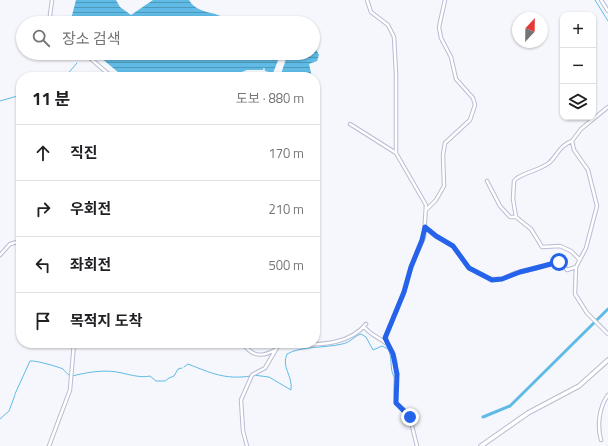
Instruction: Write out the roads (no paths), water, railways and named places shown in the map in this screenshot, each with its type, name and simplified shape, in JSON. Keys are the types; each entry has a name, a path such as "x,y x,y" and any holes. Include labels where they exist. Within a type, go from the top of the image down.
{"street":[{"path":"50,16 52,0"},
{"path":"367,0 372,12 388,25 394,37 396,73 396,153"},
{"path":"426,210 436,200 444,186 443,155 445,143 470,120 475,105 473,98 456,79 451,56 441,38 439,27 444,0"},
{"path":"601,0 608,11"},
{"path":"92,60 106,72"},
{"path":"516,217 513,199 515,180 543,167 552,160 563,146 572,141 581,129 608,107"},
{"path":"350,124 396,153 425,203 425,227 422,240 411,267 404,292 386,336 387,344 393,354 397,374 396,403 409,414 417,446"},
{"path":"572,141 574,150 588,170 597,206 586,248 576,267 575,294 593,319 608,334"},
{"path":"487,181 502,210 510,217 516,217 531,229 542,247 560,246 571,251 579,259"},
{"path":"425,227 436,236 453,246 469,268 492,280 502,279 515,273 538,268 554,262 561,262 567,270 576,267"},
{"path":"0,255 10,244 16,242"},
{"path":"320,344 344,339 365,325 373,336 387,344"},
{"path":"49,446 70,388 74,348"},
{"path":"247,348 250,352 256,355 263,355 275,350"},
{"path":"247,446 243,431 242,400 252,375 265,368 275,350"},
{"path":"481,446 528,413 579,386 608,360"},
{"path":"601,440 599,425 602,407 608,395"}],"water":[{"path":"76,0 116,0 120,7 131,15 153,0 189,0 198,9 220,16 72,16"},
{"path":"103,60 278,60 273,72 265,71 264,67 263,70 247,70 242,72 118,72"},
{"path":"286,60 317,60 309,64 311,72 282,72"}],"waterway":[{"path":"595,0 608,21"},
{"path":"69,72 77,63"},
{"path":"0,101 16,96"},
{"path":"483,417 510,406 608,309"},
{"path":"320,347 345,343 361,334 366,337 373,350 382,346 388,349 394,377"},
{"path":"253,375 269,377 291,390 285,363 287,354 292,351 306,348"},
{"path":"15,394 30,361 61,368 70,376"},
{"path":"184,367 188,364 218,375 233,377 251,376"},
{"path":"72,376 91,372 109,371 147,377 150,376 156,381 165,381 174,376 178,369 182,368"},
{"path":"0,419 9,411 15,395"}]}
